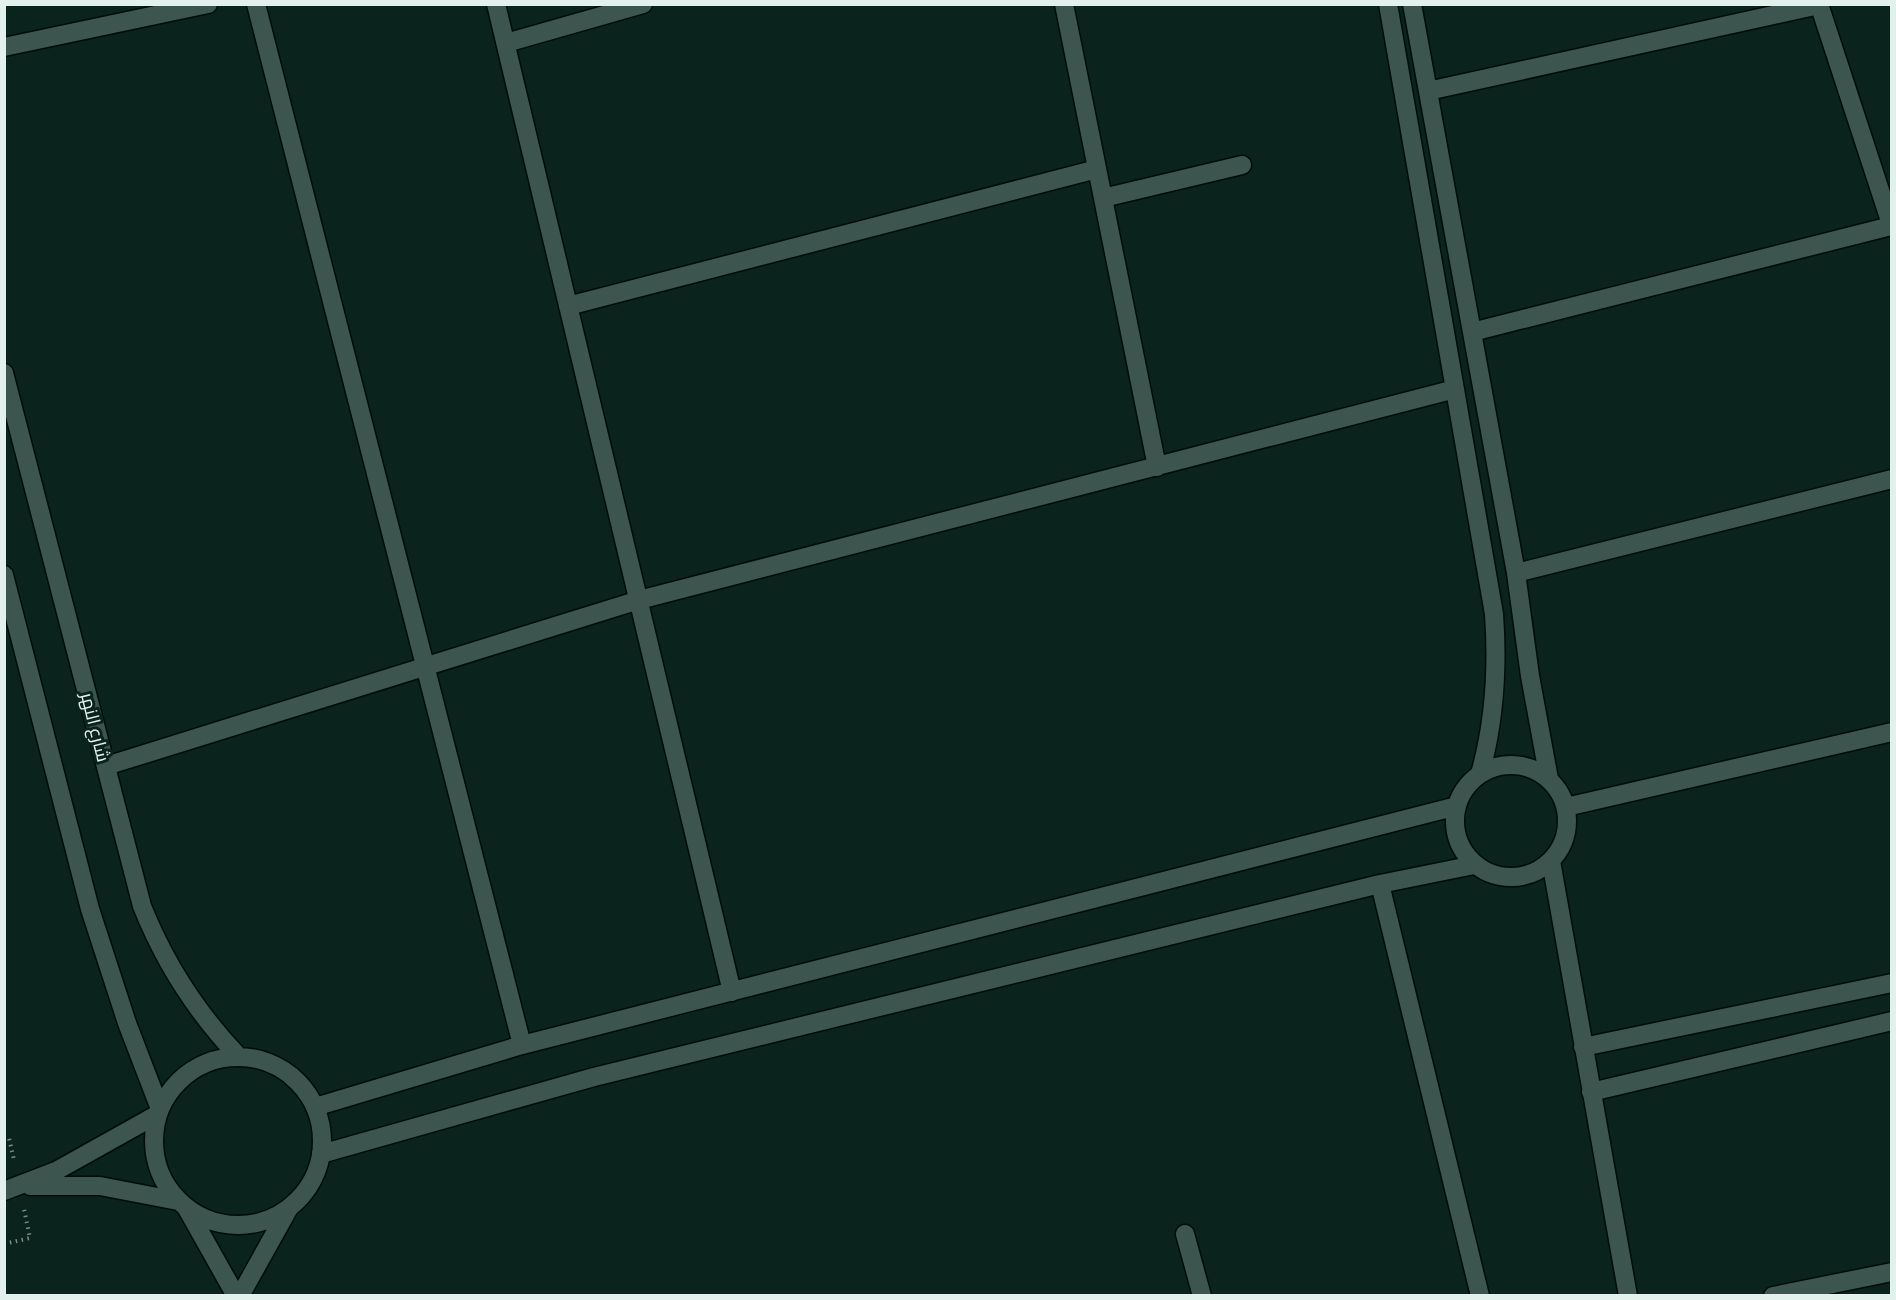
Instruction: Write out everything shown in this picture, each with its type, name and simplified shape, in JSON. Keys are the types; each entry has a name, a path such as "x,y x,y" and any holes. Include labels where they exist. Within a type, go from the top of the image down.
{"street":[{"path":"4,47 158,9 208,4"},
{"path":"256,4 522,1045"},
{"path":"496,4 732,992"},
{"path":"506,43 643,4"},
{"path":"1064,4 1157,467"},
{"path":"1388,4 1494,614 1496,647 1494,712 1480,774"},
{"path":"1412,4 1516,573 1530,676 1549,779"},
{"path":"1428,91 1819,5 1891,226 1472,332"},
{"path":"1103,198 1242,165"},
{"path":"568,306 1096,169"},
{"name":"شارع النهر","path":"4,373 142,906 153,934 182,987 212,1027 239,1057"},
{"path":"106,766 639,600 1455,389"},
{"path":"1516,573 1892,479"},
{"path":"4,575 90,909 159,1112"},
{"path":"1566,807 1892,732"},
{"path":"321,1154 594,1077 1380,884 1474,865 1498,875 1512,877 1526,875 1551,861 1565,836 1566,807 1559,792 1549,779 1535,770 1519,765 1506,765 1480,774 1462,794 1457,806 1456,830 1459,842 1474,865"},
{"path":"315,1107 522,1045 1457,806"},
{"path":"1551,861 1628,1296"},
{"path":"1380,884 1480,1296"},
{"path":"1583,1047 1892,982"},
{"path":"1591,1092 1892,1021"},
{"path":"239,1057 255,1058 284,1071 307,1093 315,1107 321,1130 321,1154 310,1184 289,1208 238,1296 182,1203 161,1175 154,1145 159,1112 176,1084 198,1067 225,1058 239,1057"},
{"path":"12,1189 90,1153 159,1112"},
{"path":"12,1189 100,1186 182,1203 214,1221 237,1225 259,1222 289,1208"},
{"path":"1185,1234 1203,1296"},
{"path":"1773,1296 1892,1272"}],"path":[{"path":"4,1244 30,1238"}]}
